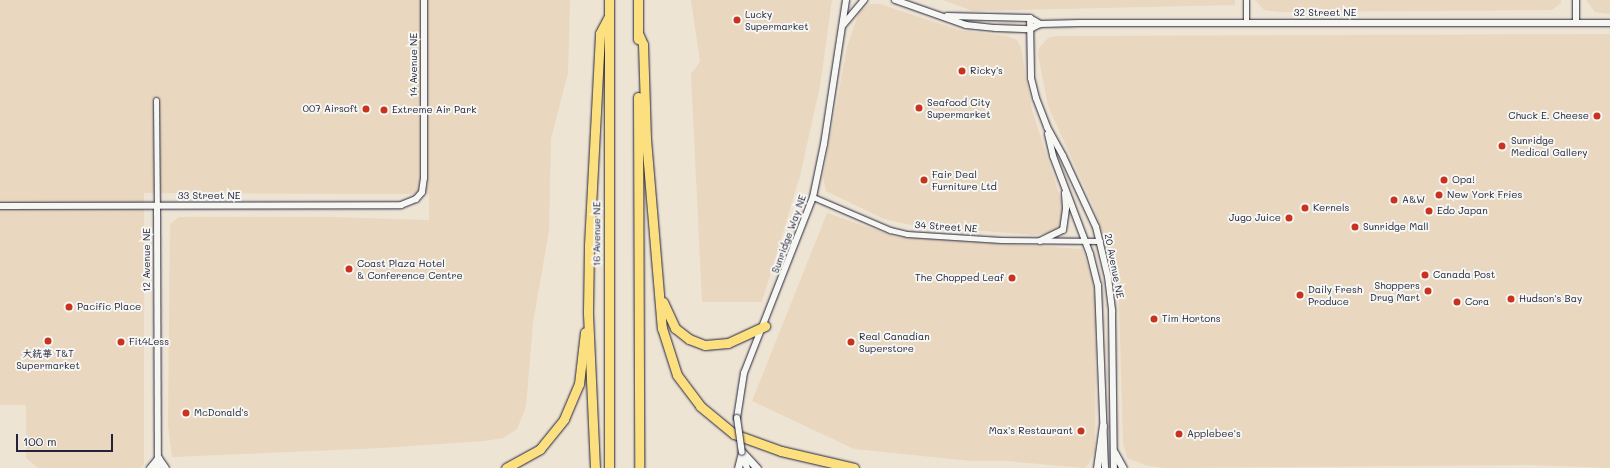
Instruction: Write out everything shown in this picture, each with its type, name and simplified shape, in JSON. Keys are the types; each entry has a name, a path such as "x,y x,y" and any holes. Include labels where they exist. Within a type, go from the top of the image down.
{"highway":[{"name":"16 Avenue NE","path":"609,0 609,468"},
{"path":"638,0 640,468"},
{"path":"596,468 588,311 589,245 600,33 609,17"},
{"path":"638,33 643,44 646,139 657,283 662,328 672,365 688,392 712,419 747,440 854,468"},
{"path":"657,283 671,322 682,335 697,343 714,346 728,343 765,326"},
{"path":"506,468 540,449 564,419 580,377 588,311"}],"main road":[{"path":"1097,468 1103,425"},
{"path":"738,468 742,452"},
{"path":"742,452 757,468"},
{"path":"1114,452 1123,468"},
{"path":"150,468 158,458 165,468"}],"street":[{"name":"14 Avenue NE","path":"416,199 422,192 424,178 424,0"},
{"name":"Sunridge Way NE","path":"747,468 742,452 737,418 744,373 765,326 813,197 846,0"},
{"path":"842,27 864,0"},
{"path":"896,0 966,25 1030,29"},
{"path":"1246,0 1246,23"},
{"path":"1576,0 1576,22"},
{"path":"944,16 1030,18 1040,24"},
{"name":"20 Avenue NE","path":"1030,18 1031,78 1047,127 1053,156 1094,266 1099,296 1105,468"},
{"name":"32 Street NE","path":"1030,29 1040,24 1610,23"},
{"name":"12 Avenue NE","path":"156,100 158,468"},
{"name":"20 Avenue NE","path":"1047,127 1076,182 1100,241 1112,312 1114,468"},
{"path":"1040,241 1063,230 1066,208 1064,186"},
{"name":"34 Street NE","path":"813,197 890,230 908,234 1040,241 1100,241"},
{"name":"33 Street NE","path":"0,206 401,205 416,199"}],"shaded area":[{"path":"0,0 570,0 568,73 551,139 549,231 533,323 526,407 517,429 503,438 484,441 382,448 172,457 168,425 170,224 179,217 331,217 429,220 429,194 144,193 144,465 140,468 38,468 26,458 26,405 0,405"},
{"path":"691,0 832,0 820,86 800,176 762,302 702,302 691,74 700,62"},
{"path":"943,0 1235,0 1235,5 973,11"},
{"path":"1255,0 1561,0 1561,3 1552,10 1279,12 1264,10"},
{"path":"1586,0 1610,0 1610,14 1595,12"},
{"path":"870,4 880,4 959,30 1006,36 1017,40 1021,48 1032,110 1064,209 1060,228 1054,232 1034,235 911,225 884,219 826,191 823,177 847,47 859,12"},
{"path":"1610,34 1610,468 1530,465 1166,468 1148,466 1127,458 1123,443 1119,303 1114,268 1094,208 1048,106 1038,54 1039,48 1048,38 1054,36"},
{"path":"827,213 896,237 1082,249 1093,281 1096,306 1095,451 1088,465 1084,468 1006,461 971,461 854,449 752,401"}],"place":[{"name":"Lucky Supermarket","path":"737,20"},
{"name":"Ricky's","path":"962,71"},
{"name":"Seafood City Supermarket","path":"919,108"},
{"name":"007 Airsoft","path":"366,109"},
{"name":"Extreme Air Park","path":"384,110"},
{"name":"Chuck E. Cheese","path":"1597,116"},
{"name":"Sunridge Medical Gallery","path":"1502,146"},
{"name":"Fair Deal Furniture Ltd","path":"924,180"},
{"name":"Opa!","path":"1444,180"},
{"name":"New York Fries","path":"1439,195"},
{"name":"A&W","path":"1394,200"},
{"name":"Kernels","path":"1305,208"},
{"name":"Edo Japan","path":"1429,211"},
{"name":"Jugo Juice","path":"1289,218"},
{"name":"Sunridge Mall","path":"1355,227"},
{"name":"Coast Plaza Hotel & Conference Centre","path":"349,269"},
{"name":"Canada Post","path":"1425,275"},
{"name":"The Chopped Leaf","path":"1012,278"},
{"name":"Shoppers Drug Mart","path":"1428,291"},
{"name":"Daily Fresh Produce","path":"1300,295"},
{"name":"Hudson's Bay","path":"1511,299"},
{"name":"Cora","path":"1457,302"},
{"name":"Pacific Place","path":"69,307"},
{"name":"Tim Hortons","path":"1154,319"},
{"name":"大統華 T&T Supermarket","path":"48,341"},
{"name":"Fit4Less","path":"121,342"},
{"name":"Real Canadian Superstore","path":"851,342"},
{"name":"McDonald's","path":"186,413"},
{"name":"Max's Restaurant","path":"1081,431"},
{"name":"Applebee's","path":"1179,434"}]}
